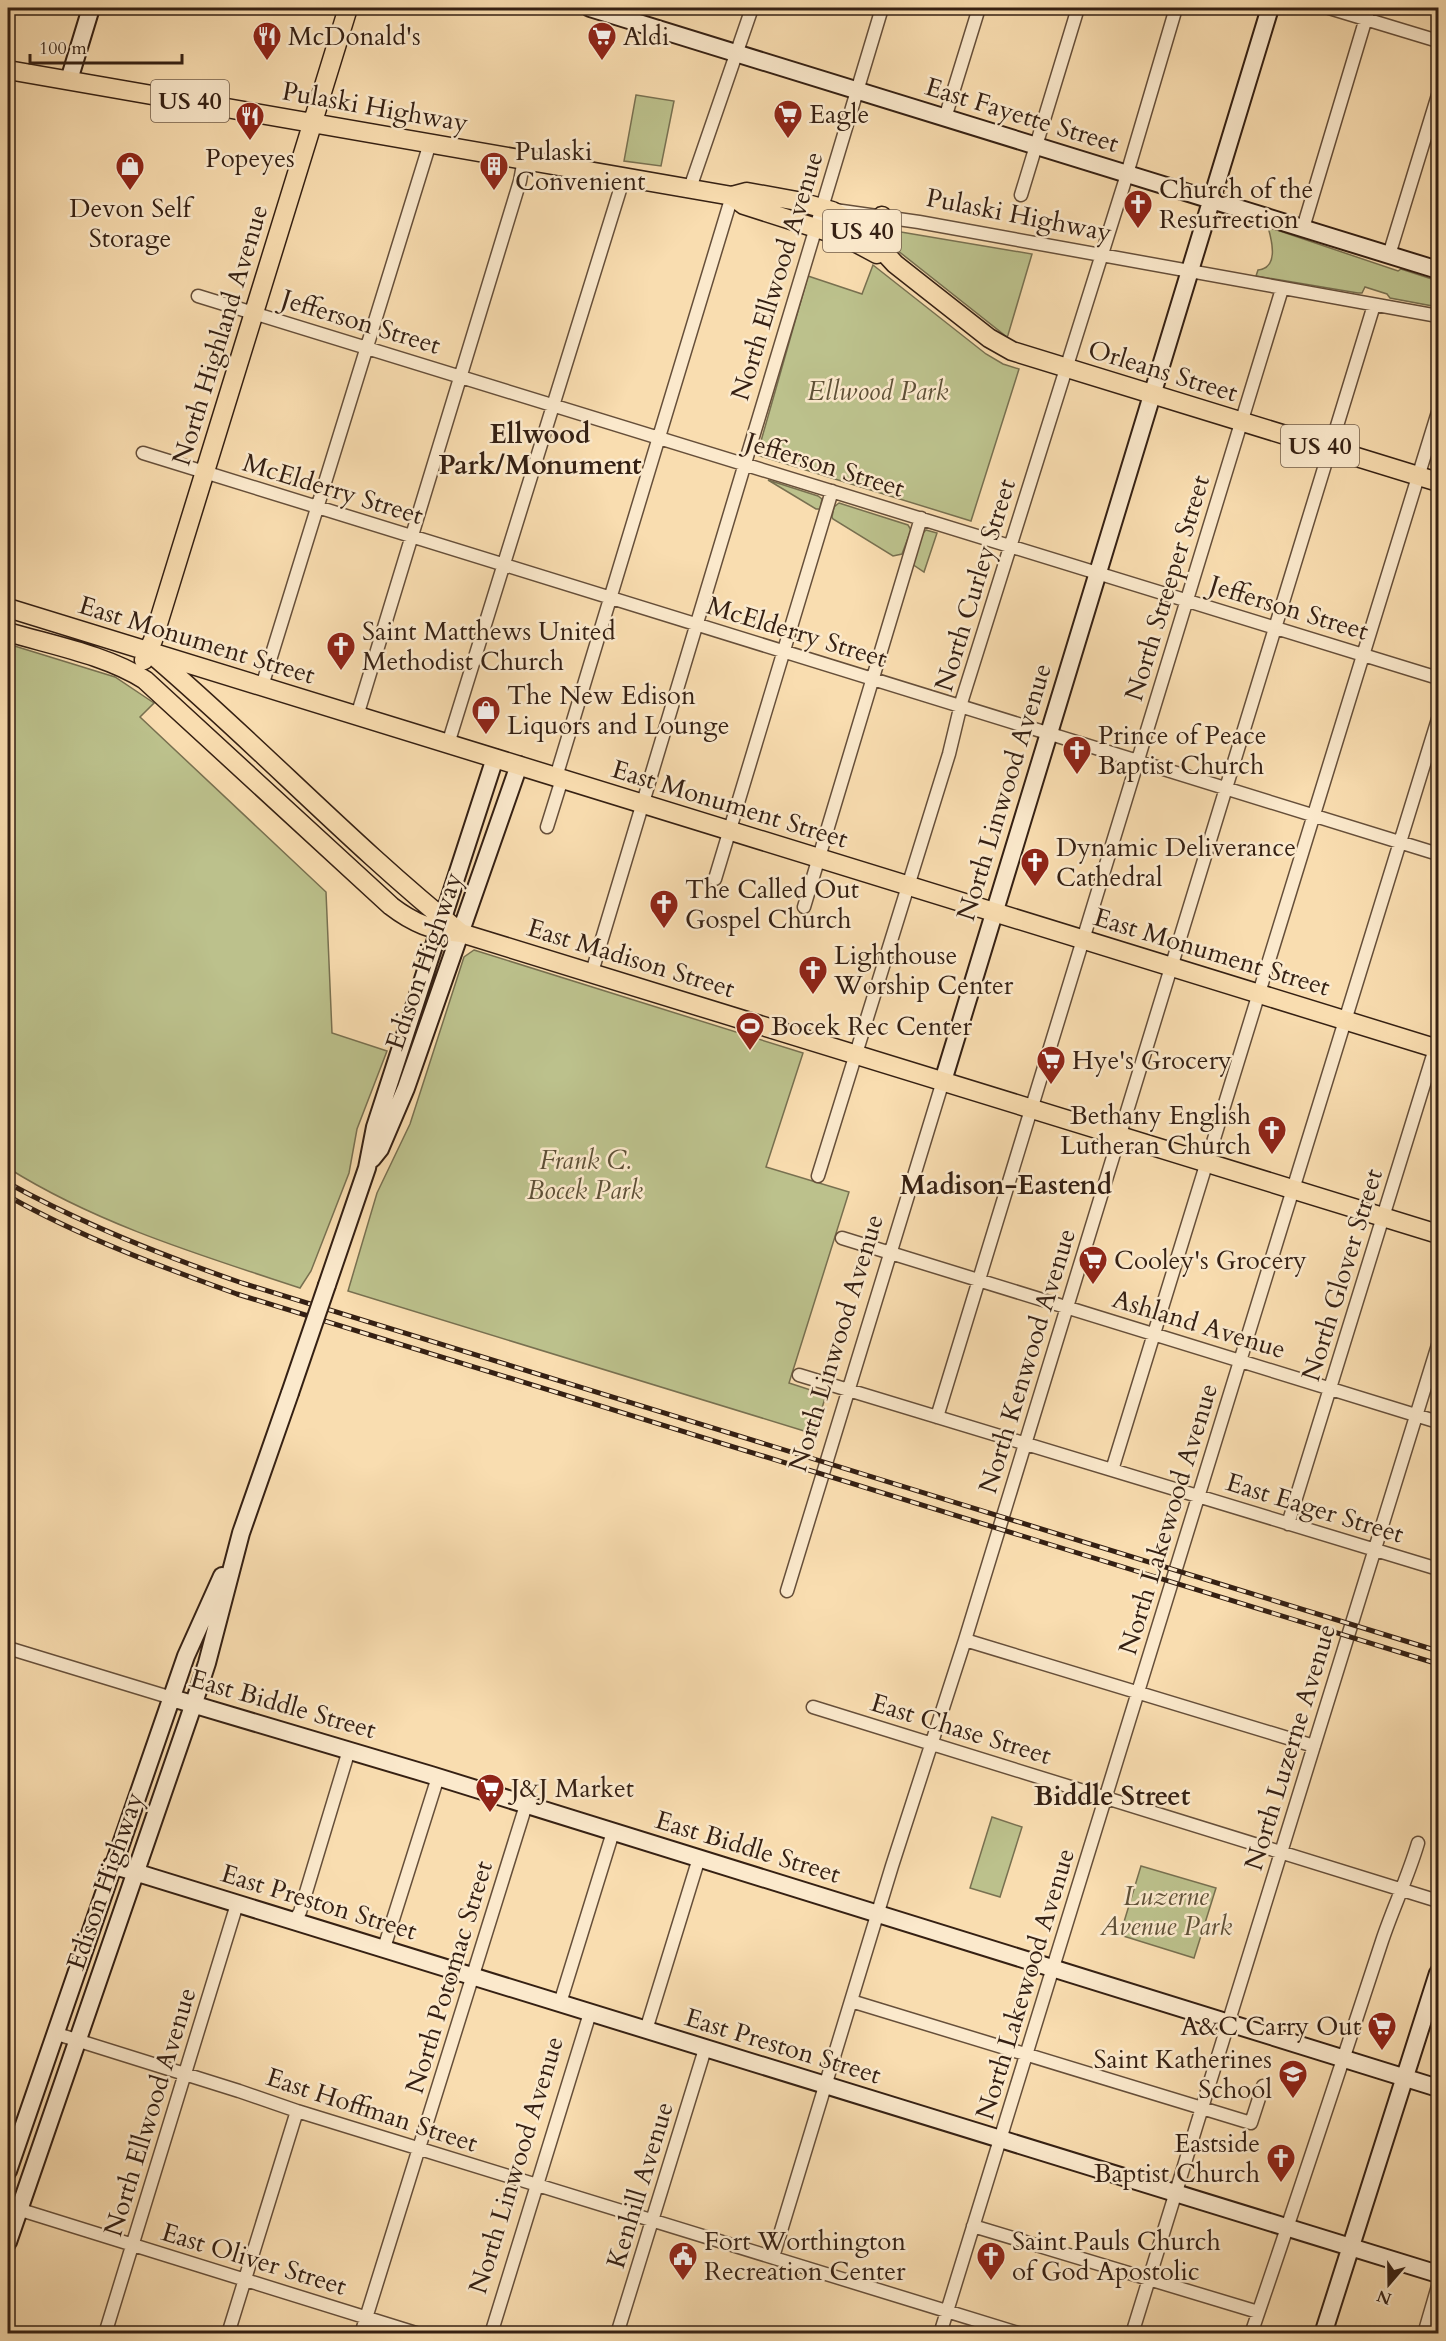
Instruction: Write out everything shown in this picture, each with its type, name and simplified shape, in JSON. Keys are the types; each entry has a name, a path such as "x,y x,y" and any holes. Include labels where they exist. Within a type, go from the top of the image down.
{"main road":[{"name":"North Highland Avenue","path":"136,675 150,651 348,8"},
{"name":"Pulaski Highway","path":"8,70 732,196 747,192 821,208"},
{"name":"Pulaski Highway","path":"732,196 744,205 816,227"},
{"path":"769,213 780,209 807,215 821,208"},
{"name":"Orleans Street","path":"821,208 843,217 870,237 896,264 1000,345 1066,368 1438,482"},
{"path":"870,237 882,216"},
{"name":"Orleans Street","path":"816,227 848,238 896,264"},
{"name":"East Monument Street","path":"8,608 1260,994 1438,1045"},
{"name":"East Monument Street","path":"8,632 106,662 136,675"},
{"path":"150,651 442,926"},
{"name":"East Madison Street","path":"136,675 150,685 391,906 415,922 442,926 1438,1234"}],"street":[{"path":"69,80 91,8"},
{"name":"East Fayette Street","path":"590,8 1438,270"},
{"path":"690,188 752,8"},
{"name":"North Ellwood Avenue","path":"592,972 882,8"},
{"path":"945,118 979,8"},
{"path":"1021,195 1078,8"},
{"name":"North Curley Street","path":"818,1176 1176,8"},
{"name":"North Linwood Avenue","path":"787,1591 1270,8"},
{"path":"1329,8 1367,13 1438,41"},
{"path":"1303,228 1367,13"},
{"path":"1389,255 1438,94"},
{"path":"262,686 430,143"},
{"path":"357,716 520,181 524,159"},
{"path":"448,744 624,177"},
{"path":"547,827 609,598 732,196"},
{"name":"Pulaski Highway","path":"821,208 882,216 1438,316"},
{"name":"North Streeper Street","path":"937,1417 1282,289"},
{"name":"Jefferson Street","path":"198,296 1438,678"},
{"name":"North Kenwood Avenue","path":"773,2257 930,1743 965,1640 1374,305"},
{"path":"1112,1470 1438,412"},
{"name":"McElderry Street","path":"143,453 1438,854"},
{"path":"715,879 832,491"},
{"path":"804,907 921,518"},
{"name":"North Lakewood Avenue","path":"940,2334 1438,718"},
{"name":"Edison Highway","path":"8,2242 13,2208 77,2041 194,1703 207,1663 241,1533 367,1168 375,1127 495,758"},
{"name":"Edison Highway","path":"367,1168 380,1149 406,1088 519,765"},
{"name":"North Glover Street","path":"1288,1524 1438,1045"},
{"name":"Ashland Avenue","path":"842,1238 1438,1422"},
{"name":"North Luzerne Avenue","path":"1132,2334 1438,1345"},
{"name":"East Eager Street","path":"800,1376 1438,1569"},
{"name":"Edison Highway","path":"8,2171 186,1656 241,1533"},
{"path":"965,1640 1314,1746"},
{"name":"East Biddle Street","path":"8,1648 438,1777 1438,2088"},
{"name":"East Chase Street","path":"813,1707 1438,1901"},
{"path":"294,1921 300,1912 349,1750"},
{"path":"384,1948 438,1777"},
{"name":"North Potomac Street","path":"361,2334 526,1805"},
{"path":"560,2003 613,1832"},
{"path":"1251,2334 1383,1937 1407,1878 1418,1843"},
{"path":"646,2030 699,1858"},
{"name":"East Preston Street","path":"112,1865 1438,2274"},
{"name":"North Ellwood Avenue","path":"105,2334 237,1904"},
{"path":"1323,2334 1438,1973"},
{"path":"851,2001 1251,2123 1263,2085"},
{"name":"North Linwood Avenue","path":"491,2334 590,2013"},
{"name":"East Hoffman Street","path":"54,2033 418,2149 1021,2334"},
{"name":"Kenhill Avenue","path":"617,2334 705,2049"},
{"path":"228,2334 297,2111"},
{"name":"East Oliver Street","path":"13,2208 419,2334"},
{"path":"973,2226 1258,2312"},
{"path":"1426,2329 1438,2286"}],"green space":[{"path":"636,95 674,101 661,166 624,161"},
{"path":"1268,227 1398,271 1401,269 1438,281 1438,307 1390,298 1387,294 1365,287 1362,293 1358,293 1256,276 1258,270 1265,268 1271,259 1272,246"},
{"name":"Ellwood Park","path":"884,231 1032,254 1007,337 883,239 881,235"},
{"name":"Ellwood Park","path":"873,265 986,354 1003,364 1019,369 971,521 757,455 808,276 862,294"},
{"path":"768,480 818,496 822,499 820,509 816,509"},
{"path":"839,503 908,525 911,530 902,554 893,556 833,519 834,507"},
{"path":"926,530 937,533 924,572 912,564"},
{"path":"8,644 115,677 154,703 140,717 326,892 332,1033 387,1051 357,1129 349,1173 311,1271 300,1288 150,1237 113,1222 42,1188 8,1168"},
{"name":"Frank C. Bocek Park","path":"474,950 803,1053 766,1167 849,1192 789,1383 826,1395 814,1434 348,1291 377,1193 410,1124 464,957"},
{"path":"992,1817 1022,1827 1000,1897 970,1888"},
{"name":"Luzerne Avenue Park","path":"1141,1866 1216,1888 1194,1958 1120,1935"}],"railway":[{"path":"8,1183 122,1238 242,1283 1438,1651"},
{"path":"8,1196 92,1238 237,1294 1438,1664"}],"place":[{"name":"McDonald's","path":"267,62"},
{"name":"Aldi","path":"602,62"},
{"name":"Eagle","path":"788,140"},
{"name":"Popeyes","path":"250,142"},
{"name":"Devon Self Storage","path":"130,192"},
{"name":"Pulaski Convenient","path":"494,192"},
{"name":"Church of the Resurrection","path":"1138,230"},
{"name":"Saint Matthews United Methodist Church","path":"341,672"},
{"name":"The New Edison Liquors and Lounge","path":"486,736"},
{"name":"Prince of Peace Baptist Church","path":"1077,776"},
{"name":"Dynamic Deliverance Cathedral","path":"1035,888"},
{"name":"The Called Out Gospel Church","path":"664,930"},
{"name":"Lighthouse Worship Center","path":"813,996"},
{"name":"Bocek Rec Center","path":"750,1052"},
{"name":"Hye's Grocery","path":"1051,1086"},
{"name":"Bethany English Lutheran Church","path":"1272,1156"},
{"name":"Cooley's Grocery","path":"1093,1286"},
{"name":"J&J Market","path":"490,1814"},
{"name":"A&C Carry Out","path":"1382,2052"},
{"name":"Saint Katherines School","path":"1293,2100"},
{"name":"Eastside Baptist Church","path":"1281,2184"},
{"name":"Fort Worthington Recreation Center","path":"683,2282"},
{"name":"Saint Pauls Church of God Apostolic","path":"991,2282"}],"district":[{"name":"Ellwood Park/Monument","path":"540,450"},
{"name":"Madison-Eastend","path":"1006,1185"},
{"name":"Biddle Street","path":"1112,1796"}]}
